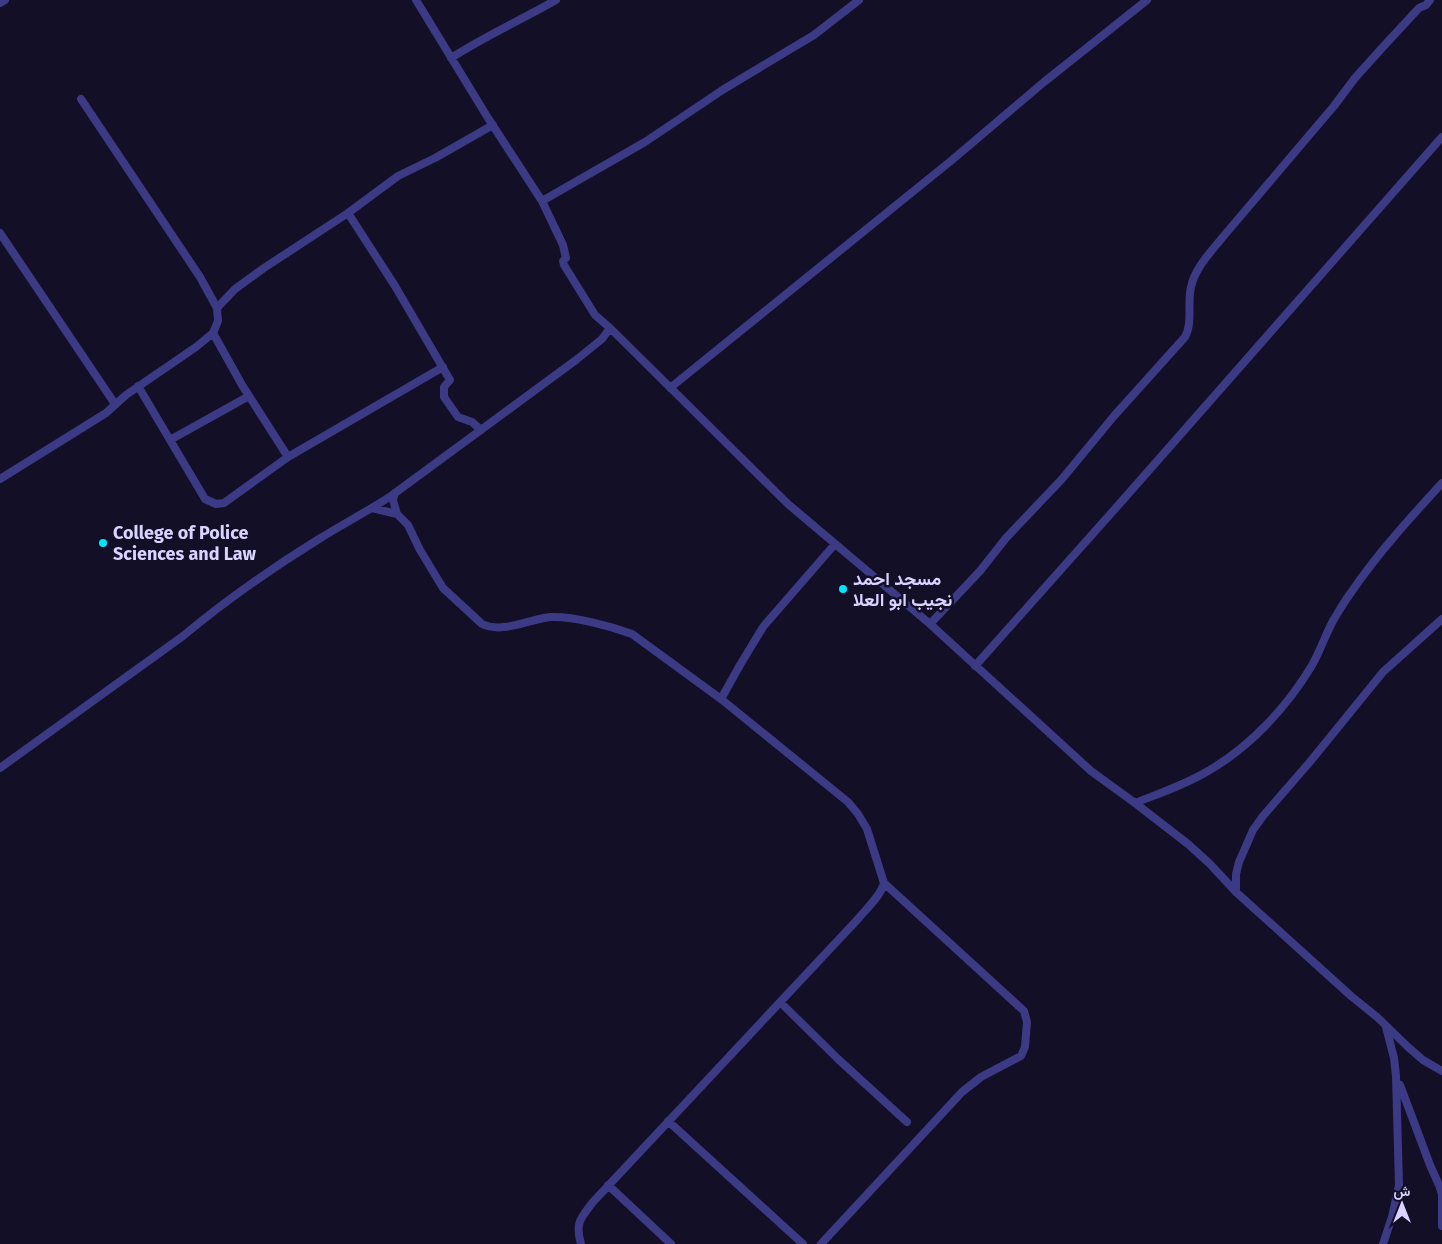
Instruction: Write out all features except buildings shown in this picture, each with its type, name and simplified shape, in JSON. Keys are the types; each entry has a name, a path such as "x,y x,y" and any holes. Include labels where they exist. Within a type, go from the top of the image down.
{"street":[{"path":"0,3 5,0"},
{"path":"416,0 542,201 564,248 566,258 563,261 564,264 595,315 788,504 930,624 1091,772 1188,844 1236,892 1386,1027 1423,1060 1442,1071"},
{"path":"451,58 474,43 514,24 556,0"},
{"path":"542,201 645,142 724,89 814,35 859,0"},
{"path":"670,388 1147,0"},
{"path":"930,624 980,571 1006,538 1062,479 1114,416 1185,337 1189,327 1191,287 1195,275 1204,262 1222,238 1334,106 1355,78 1419,8 1426,5 1430,0"},
{"path":"0,479 106,413 138,386 196,347 213,332 218,321 217,308 200,277 81,99"},
{"path":"217,308 235,290 264,268 398,176 435,158 493,125"},
{"path":"976,666 1442,137"},
{"path":"348,212 395,286 450,380 444,387 444,396 458,417 472,422 481,430"},
{"path":"0,233 115,404"},
{"path":"0,768 183,636 254,582 319,539 395,493 602,339 610,328"},
{"path":"213,332 249,396 288,457"},
{"path":"138,386 205,499 216,504 224,504 288,457 443,367"},
{"path":"170,440 249,396"},
{"path":"1135,803 1183,784 1214,768 1248,743 1274,716 1294,694 1313,665 1334,620 1350,593 1442,483"},
{"path":"395,493 393,500 397,514 408,525 420,550 443,588 482,624 498,628 552,617 618,629 632,634 721,699 848,802 858,814 866,829 884,883 1024,1011 1027,1022 1025,1047 1020,1056 981,1076 962,1092 821,1244"},
{"path":"372,508 397,514"},
{"path":"721,699 763,627 835,544"},
{"path":"1236,892 1236,874 1241,856 1253,830 1263,816 1309,763 1382,672 1442,619"},
{"path":"581,1244 578,1225 592,1202 856,920 879,893 884,883"},
{"path":"780,1002 838,1059 907,1122"},
{"path":"1383,1244 1392,1217 1399,1185 1396,1076 1394,1058 1386,1027"},
{"path":"1396,1076 1442,1194 1442,1226"},
{"path":"668,1121 803,1244"},
{"path":"608,1185 671,1244"}],"place":[{"name":"College of Police Sciences and Law","path":"103,543"},
{"name":"مسجد احمد نجيب ابو العلا","path":"843,589"}]}
